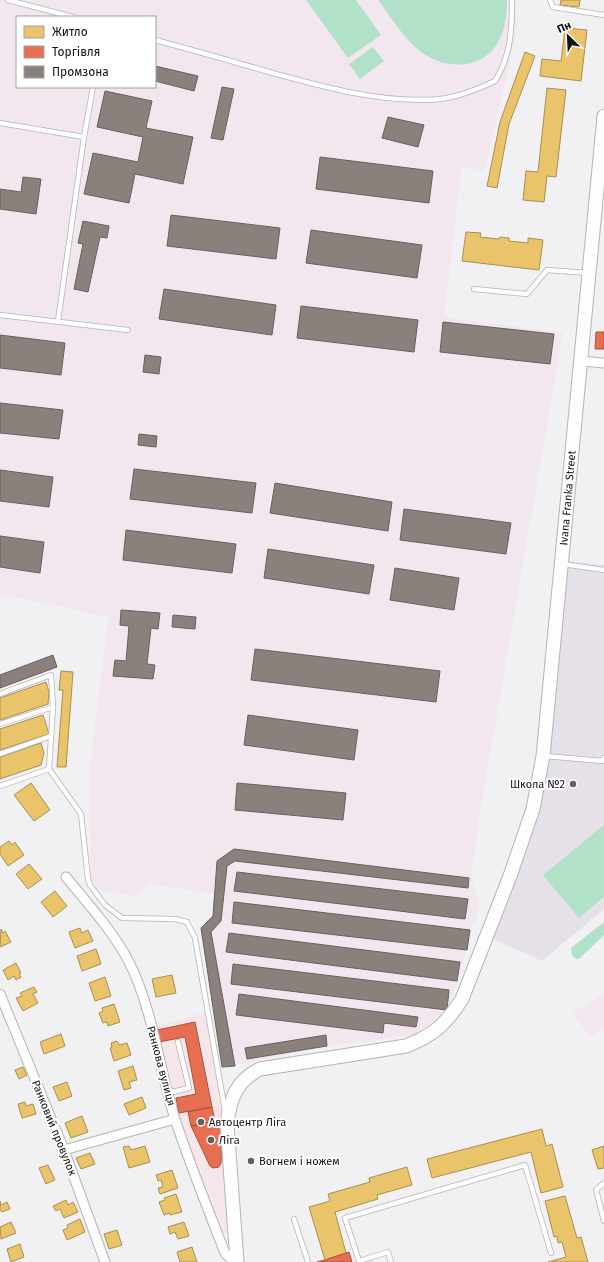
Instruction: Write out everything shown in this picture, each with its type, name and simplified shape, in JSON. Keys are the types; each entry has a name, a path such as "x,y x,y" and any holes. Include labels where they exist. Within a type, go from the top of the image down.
{"main road":[{"name":"Ivana Franka Street","path":"237,1261 227,1124 229,1109 238,1088 244,1079 260,1069 406,1046 425,1038 438,1029 451,1016 462,999 510,876 533,809 543,756 604,116"}],"street":[{"path":"581,361 604,363"},
{"name":"Ранкова вулиця","path":"66,877 109,930 129,962 140,989 175,1119 224,1253 237,1261"},
{"name":"Ранковий провулок","path":"0,994 64,1150 105,1262"},
{"path":"64,1150 175,1119"}],"lane":[{"path":"8,0 68,16"},
{"path":"156,40 310,83 369,96 418,100 442,98 459,95 495,82 507,56 512,30 512,0"},
{"path":"550,0 553,7 604,15"},
{"path":"58,321 84,137 93,88"},
{"path":"0,123 84,137"},
{"path":"474,289 527,294 547,270 589,273"},
{"path":"0,315 128,330"},
{"path":"561,564 604,570"},
{"path":"0,694 51,675 53,707 49,769 81,814 88,879 90,885 105,905 122,918 175,919 187,922 195,938 227,1124"},
{"path":"0,724 53,707"},
{"path":"0,754 52,736"},
{"path":"543,756 604,760"},
{"path":"0,786 49,769"},
{"path":"168,1093 189,1088 178,1042"},
{"path":"391,1262 388,1252 359,1262 345,1218 525,1165 551,1253"},
{"path":"604,1183 596,1190 604,1221"},
{"path":"294,1219 308,1262"}],"shaded area":[{"path":"0,0 516,0 516,38 484,171 462,166 444,317 563,333 482,801 471,877 479,904 476,922 471,925 459,978 451,999 441,1014 415,1035 327,1046 222,1067 201,928 213,916 215,894 148,884 138,896 100,891 91,881 90,767 108,617 0,594"},
{"name":"Школа №2","path":"566,561 604,565 604,909 542,961 491,938 537,810"},
{"path":"602,994 604,997 604,1028 590,1037 573,1013"},
{"name":"Автоцентр Ліга","path":"208,1012 227,1124 235,1231 218,1235 175,1119 151,1027"}],"green space":[{"path":"306,0 356,0 381,35 348,58"},
{"path":"378,0 507,0 506,17 500,39 490,53 472,63 451,64 430,58 415,47 403,34"},
{"path":"373,47 384,61 360,79 349,64"},
{"path":"604,825 604,897 579,918 543,875"},
{"path":"604,922 604,935 579,959 576,959 572,955 571,948"}],"building: Житло":[{"path":"561,0 580,0 579,7 560,5"},
{"path":"565,28 587,30 581,81 540,76 542,59 561,61"},
{"path":"525,52 535,56 509,124 497,188 487,186 500,122"},
{"path":"547,88 566,90 556,177 547,176 544,202 523,200 526,171 538,172"},
{"path":"466,232 481,233 480,237 499,239 500,237 509,238 509,241 528,243 528,238 543,240 539,270 462,261"},
{"path":"61,671 73,672 66,767 57,767 63,690 59,690"},
{"path":"46,682 49,692 48,704 0,720 0,698"},
{"path":"43,715 49,734 0,750 0,729"},
{"path":"41,743 44,753 41,765 0,779 0,757"},
{"path":"31,783 50,810 34,821 14,795"},
{"path":"9,841 12,845 15,842 24,855 8,866 0,854 0,847"},
{"path":"29,864 42,879 28,889 16,874"},
{"path":"55,891 67,906 53,917 41,902"},
{"path":"80,928 82,933 88,930 93,941 75,948 69,932"},
{"path":"1,929 3,933 5,931 11,942 0,947"},
{"path":"96,949 101,964 82,971 77,956"},
{"path":"16,963 21,973 19,974 21,977 16,980 14,976 8,980 3,970"},
{"path":"172,975 176,993 156,997 152,979"},
{"path":"105,977 111,996 95,1001 89,983"},
{"path":"34,987 37,992 33,994 38,1003 23,1011 16,998 22,996 20,993"},
{"path":"114,1004 120,1022 108,1026 107,1022 103,1023 99,1013 103,1011 102,1008"},
{"path":"61,1034 65,1046 44,1054 40,1042"},
{"path":"117,1041 119,1045 127,1043 131,1055 114,1061 110,1048 112,1047 111,1043"},
{"path":"133,1066 137,1080 129,1082 131,1088 124,1090 118,1071"},
{"path":"23,1067 27,1075 19,1079 15,1070"},
{"path":"67,1082 72,1096 59,1101 53,1087"},
{"path":"142,1097 146,1108 129,1115 124,1104"},
{"path":"25,1102 26,1106 33,1104 36,1114 22,1118 18,1104"},
{"path":"82,1116 88,1132 71,1138 65,1123"},
{"path":"542,1129 546,1146 552,1144 563,1187 541,1193 531,1152 432,1178 427,1159"},
{"path":"129,1146 131,1150 145,1146 150,1162 129,1168 123,1147"},
{"path":"604,1146 604,1168 598,1169 592,1150"},
{"path":"90,1153 95,1164 81,1169 76,1158"},
{"path":"48,1165 55,1180 46,1184 39,1168"},
{"path":"407,1167 412,1185 377,1195 378,1199 335,1212 346,1253 325,1260 309,1207 330,1201 328,1194 370,1182 369,1178"},
{"path":"172,1170 178,1188 160,1194 158,1188 163,1187 161,1180 158,1181 156,1175"},
{"path":"176,1194 182,1212 164,1215 159,1202 165,1200 164,1198"},
{"path":"565,1196 577,1238 581,1237 588,1262 548,1262 566,1257 562,1242 558,1243 557,1236 554,1237 545,1201"},
{"path":"66,1200 68,1205 73,1202 78,1212 64,1218 60,1209 56,1211 53,1206"},
{"path":"0,1201 1,1205 7,1202 10,1209 2,1212 0,1210"},
{"path":"80,1219 85,1232 67,1240 63,1230 68,1228 67,1225"},
{"path":"11,1222 16,1233 1,1239 0,1227"},
{"path":"184,1222 189,1236 178,1239 175,1232 170,1234 168,1227"},
{"path":"117,1230 122,1245 109,1249 104,1234"},
{"path":"20,1244 24,1257 11,1262 7,1249"},
{"path":"192,1247 197,1262 180,1262 177,1252"}],"building: Торгівля":[{"path":"596,332 604,332 604,349 595,349"},
{"path":"195,1022 212,1107 179,1113 176,1098 196,1094 185,1037 159,1042 157,1030"},
{"path":"212,1107 215,1121 191,1126 188,1112"},
{"path":"218,1120 223,1126 221,1163 219,1167 213,1168 210,1166 191,1126"},
{"path":"349,1252 352,1262 317,1262 325,1260"}],"building: Промзона":[{"path":"156,66 198,76 194,91 156,81"},
{"path":"222,87 234,89 223,140 211,138"},
{"path":"105,91 152,101 146,128 193,137 183,184 135,174 129,203 84,194 93,153 138,162 143,137 97,127"},
{"path":"388,117 424,125 418,147 382,138"},
{"path":"320,157 433,171 429,203 316,189"},
{"path":"23,177 41,179 36,214 0,209 0,189 21,192"},
{"path":"171,215 280,228 276,259 167,246"},
{"path":"83,221 109,226 107,238 100,237 88,292 74,289 83,244 78,243"},
{"path":"311,230 422,245 417,278 306,263"},
{"path":"164,289 276,305 272,335 159,319"},
{"path":"301,306 418,320 414,352 297,338"},
{"path":"443,322 554,334 550,364 440,352"},
{"path":"0,335 65,343 61,375 0,368"},
{"path":"145,355 161,357 159,374 143,372"},
{"path":"0,403 63,410 59,439 0,433"},
{"path":"139,434 157,436 156,447 138,445"},
{"path":"134,469 256,483 252,513 130,499"},
{"path":"0,470 53,477 49,507 0,501"},
{"path":"275,483 392,502 388,531 270,513"},
{"path":"404,509 511,523 506,554 400,540"},
{"path":"126,530 236,544 232,573 123,560"},
{"path":"0,536 44,542 40,573 0,567"},
{"path":"268,549 374,565 369,594 264,578"},
{"path":"395,568 459,578 454,610 390,600"},
{"path":"121,610 160,613 158,629 151,628 147,664 155,665 153,679 113,676 115,660 126,661 129,626 120,625"},
{"path":"173,615 196,617 195,629 172,627"},
{"path":"255,649 440,671 436,702 251,680"},
{"path":"53,655 57,667 0,688 0,675"},
{"path":"248,715 358,730 354,760 244,745"},
{"path":"237,783 346,793 343,820 235,810"},
{"path":"234,849 469,878 468,888 235,861 227,866 221,921 211,932 235,1066 222,1067 201,928 213,916 217,861"},
{"path":"237,872 468,899 465,919 234,891"},
{"path":"234,902 470,930 467,950 232,923"},
{"path":"229,933 460,962 457,981 226,952"},
{"path":"233,964 449,990 447,1010 231,984"},
{"path":"239,994 418,1017 416,1027 384,1023 383,1033 236,1015"},
{"path":"326,1035 327,1046 247,1059 245,1048"}],"place":[{"name":"Школа №2","path":"573,784"},
{"name":"Автоцентр Ліга","path":"201,1122"},
{"name":"Ліга","path":"211,1140"},
{"name":"Вогнем і ножем","path":"251,1161"}]}
